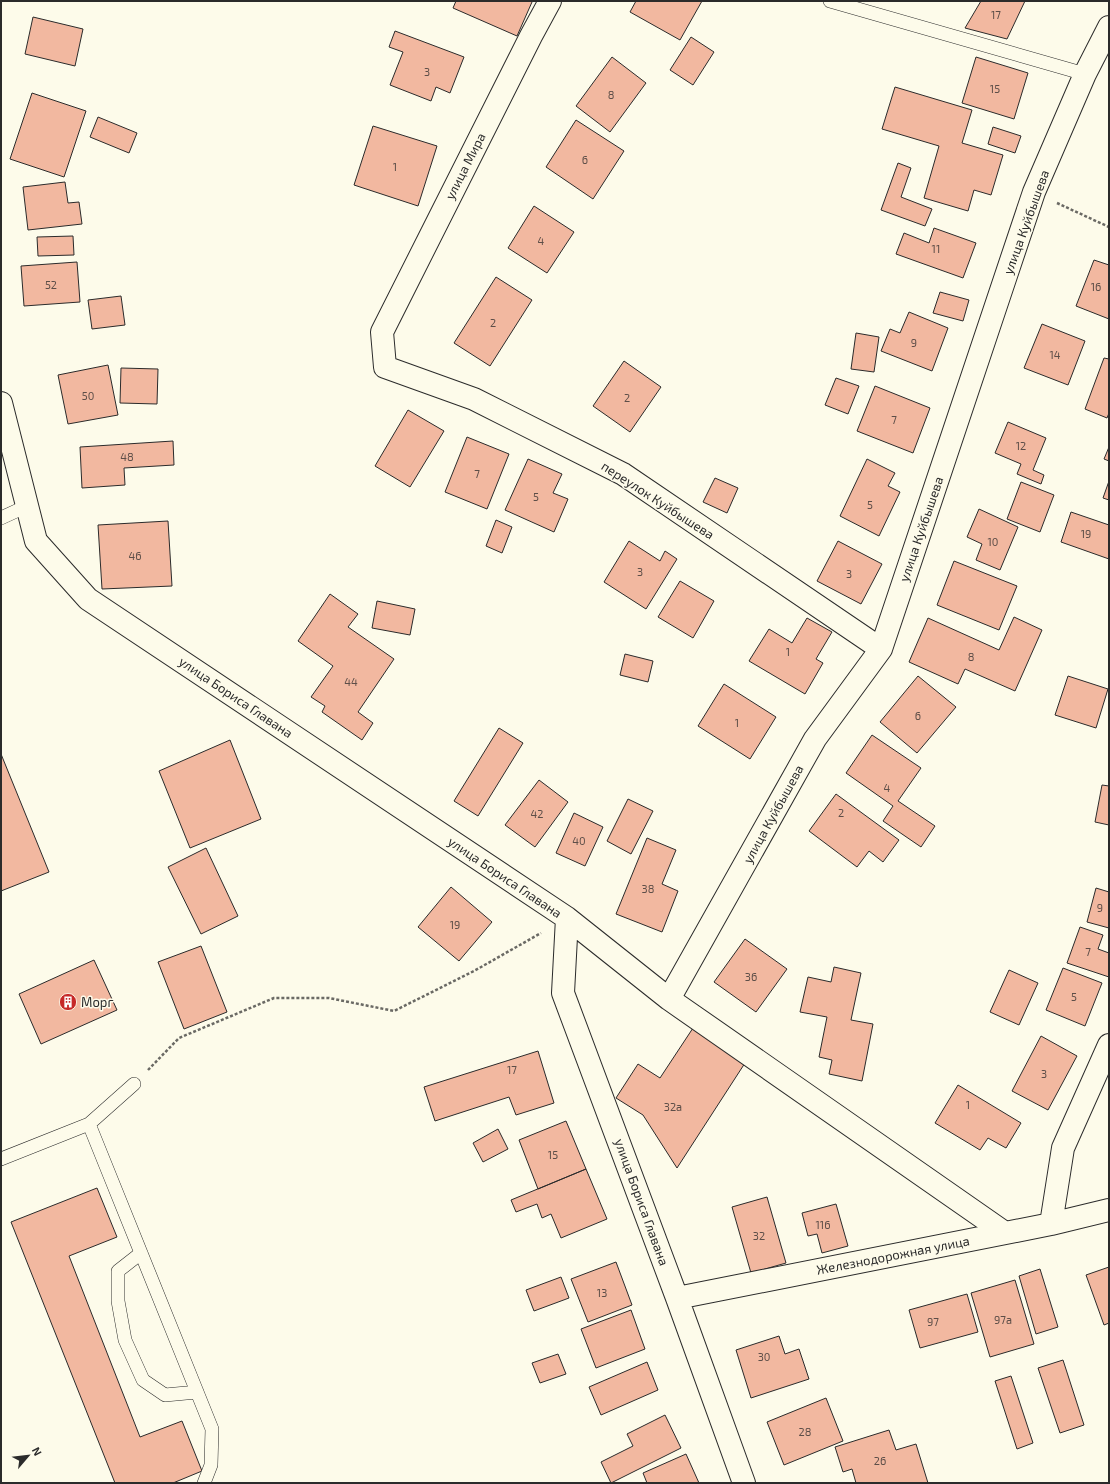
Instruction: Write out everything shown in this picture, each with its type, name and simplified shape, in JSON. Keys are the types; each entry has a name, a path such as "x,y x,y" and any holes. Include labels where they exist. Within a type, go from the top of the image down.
{"street":[{"name":"улица Мира","path":"382,332 550,1"},
{"name":"улица Куйбышева","path":"669,999 815,739 881,649 1034,192 1085,74 1109,27"},
{"name":"переулок Куйбышева","path":"382,332 385,367 474,399 623,474 881,649"},
{"name":"улица Бориса Главана","path":"1,402 36,541 88,599 567,918 669,999 1005,1233"},
{"name":"улица Бориса Главана","path":"567,918 563,993 677,1298 744,1483"},
{"path":"1051,1224 1063,1148 1109,1045"},
{"name":"Железнодорожная улица","path":"677,1298 1051,1224 1109,1210"}],"lane":[{"path":"830,1 1085,74"},
{"path":"1,518 27,506"},
{"path":"1,1159 89,1124 134,1084"},
{"path":"89,1124 212,1429 211,1465 204,1483"},
{"path":"141,1253 118,1271 118,1301 125,1340 143,1380 165,1395 197,1392"}],"path":[{"path":"1034,192 1109,227"},
{"path":"134,1084 179,1038 274,998 329,998 394,1011 474,971 567,918"}],"building":[{"path":"456,1 532,2 517,36 453,8"},
{"path":"636,1 702,1 680,40 630,12"},
{"path":"981,1 1025,1 1007,39 965,28"},
{"path":"33,17 83,29 75,66 25,54"},
{"path":"395,31 464,57 450,93 436,87 431,101 390,85 403,52 389,47"},
{"path":"691,37 714,52 693,85 670,70"},
{"path":"612,57 646,83 610,132 576,106"},
{"path":"976,57 1028,73 1014,119 962,103"},
{"path":"895,87 972,110 962,143 1003,155 991,195 974,190 968,211 924,198 939,146 882,129"},
{"path":"32,93 86,111 64,177 10,159"},
{"path":"98,117 137,133 129,153 90,137"},
{"path":"576,120 624,151 593,199 546,167"},
{"path":"373,126 437,146 418,206 354,185"},
{"path":"993,127 1021,136 1015,153 988,144"},
{"path":"898,163 911,168 901,197 932,209 925,226 881,210"},
{"path":"65,182 68,203 79,202 82,224 28,230 23,187"},
{"path":"534,206 574,232 547,273 508,248"},
{"path":"934,228 976,243 963,278 896,254 904,233 929,243"},
{"path":"73,236 74,255 38,256 37,237"},
{"path":"1094,260 1109,265 1109,319 1076,306"},
{"path":"77,262 80,302 24,306 21,266"},
{"path":"496,277 532,300 490,366 454,343"},
{"path":"940,292 969,300 963,321 933,313"},
{"path":"121,296 125,325 92,329 88,300"},
{"path":"909,312 948,328 932,371 881,351 890,329 900,333"},
{"path":"1042,324 1085,341 1068,385 1024,368"},
{"path":"856,333 879,337 874,372 851,369"},
{"path":"1104,358 1109,359 1109,413 1107,418 1085,409"},
{"path":"624,361 661,387 630,432 593,406"},
{"path":"108,365 118,415 68,424 58,375"},
{"path":"121,368 158,369 157,404 120,403"},
{"path":"836,378 859,386 848,414 825,405"},
{"path":"875,386 930,408 913,453 857,431"},
{"path":"408,410 444,431 410,487 375,466"},
{"path":"1008,422 1046,438 1033,470 1044,475 1041,484 1017,474 1021,464 995,453"},
{"path":"467,437 509,454 487,509 445,492"},
{"path":"173,441 174,465 124,468 125,485 82,488 80,447"},
{"path":"1109,447 1109,461 1104,459"},
{"path":"528,459 562,474 553,493 568,499 554,532 505,510"},
{"path":"867,459 895,473 888,486 900,492 879,536 840,516"},
{"path":"715,478 738,488 727,513 703,502"},
{"path":"1109,481 1109,500 1103,498"},
{"path":"1021,482 1054,495 1040,532 1007,519"},
{"path":"979,509 1018,527 1000,570 976,560 982,544 967,537"},
{"path":"1071,512 1109,525 1109,559 1061,542"},
{"path":"496,520 512,527 502,553 486,546"},
{"path":"168,521 172,586 102,589 98,525"},
{"path":"629,541 660,561 665,551 677,559 646,609 604,582"},
{"path":"838,541 882,564 861,604 817,581"},
{"path":"954,561 1017,586 999,630 937,605"},
{"path":"680,581 714,601 693,638 658,617"},
{"path":"330,594 358,614 348,627 394,659 358,712 373,723 362,740 322,712 325,706 311,697 333,666 298,641"},
{"path":"377,601 415,609 410,635 372,628"},
{"path":"1014,617 1042,630 1015,691 965,669 958,684 909,662 928,618 999,650"},
{"path":"807,618 832,632 816,659 823,663 805,694 749,661 769,629 792,643"},
{"path":"625,654 653,661 648,682 620,675"},
{"path":"918,676 956,707 917,753 880,722"},
{"path":"1068,676 1108,689 1096,728 1055,715"},
{"path":"724,684 776,717 750,759 698,726"},
{"path":"499,728 523,743 478,816 454,801"},
{"path":"872,735 921,768 898,801 935,826 921,847 883,821 893,806 846,773"},
{"path":"230,740 261,819 190,848 159,771"},
{"path":"1,754 49,872 1,891"},
{"path":"539,780 568,802 535,847 505,825"},
{"path":"1102,785 1109,786 1109,825 1095,822"},
{"path":"836,794 899,840 883,862 869,851 857,867 809,831"},
{"path":"628,799 653,811 631,854 607,841"},
{"path":"574,813 603,827 585,866 556,853"},
{"path":"647,838 676,850 662,884 678,891 662,932 616,914"},
{"path":"206,848 238,916 201,934 168,867"},
{"path":"451,887 492,922 459,961 418,927"},
{"path":"1096,888 1109,892 1109,928 1087,922"},
{"path":"1080,927 1103,935 1098,949 1109,953 1109,977 1067,963"},
{"path":"745,939 787,969 756,1012 714,982"},
{"path":"201,946 227,1012 184,1029 158,962"},
{"name":"Морг","path":"94,960 117,1010 41,1044 19,994"},
{"path":"834,967 861,973 851,1020 873,1024 862,1081 829,1074 832,1060 819,1057 827,1017 800,1012 808,977 831,982"},
{"path":"1063,968 1102,983 1085,1026 1046,1010"},
{"path":"1009,970 1038,983 1019,1025 990,1012"},
{"path":"693,1028 745,1063 677,1168 643,1115 616,1098 638,1064 660,1078"},
{"path":"1041,1036 1077,1056 1048,1110 1012,1091"},
{"path":"538,1051 554,1103 516,1115 509,1097 435,1121 424,1087"},
{"path":"958,1085 1021,1123 1006,1148 988,1138 980,1150 935,1123"},
{"path":"566,1121 586,1169 538,1189 519,1140"},
{"path":"498,1129 508,1149 483,1162 473,1143"},
{"path":"586,1169 607,1219 561,1238 551,1214 542,1218 537,1204 516,1212 511,1200"},
{"path":"97,1188 117,1237 69,1256 140,1437 182,1421 202,1471 173,1483 115,1483 11,1222"},
{"path":"767,1197 786,1263 751,1273 732,1207"},
{"path":"836,1204 848,1246 822,1253 817,1234 808,1236 802,1213"},
{"path":"616,1262 632,1305 588,1322 571,1279"},
{"path":"1109,1267 1109,1323 1104,1325 1086,1275"},
{"path":"1040,1269 1058,1327 1036,1334 1019,1276"},
{"path":"561,1277 569,1298 534,1311 526,1290"},
{"path":"1015,1280 1034,1344 990,1357 971,1293"},
{"path":"967,1294 978,1332 920,1348 909,1310"},
{"path":"631,1310 645,1349 596,1368 581,1329"},
{"path":"779,1336 785,1354 799,1349 809,1379 751,1398 736,1350"},
{"path":"558,1354 566,1374 540,1383 532,1363"},
{"path":"1063,1360 1084,1425 1060,1433 1038,1368"},
{"path":"647,1362 658,1390 601,1415 589,1387"},
{"path":"1011,1376 1033,1443 1017,1449 995,1381"},
{"path":"826,1398 843,1441 784,1465 767,1422"},
{"path":"665,1415 681,1448 611,1483 601,1462 633,1446 627,1434"},
{"path":"889,1430 896,1450 916,1444 928,1483 856,1483 852,1469 843,1472 835,1447"},
{"path":"686,1454 699,1483 647,1483 643,1473"}],"place":[{"name":"Морг","path":"68,1002"}]}
